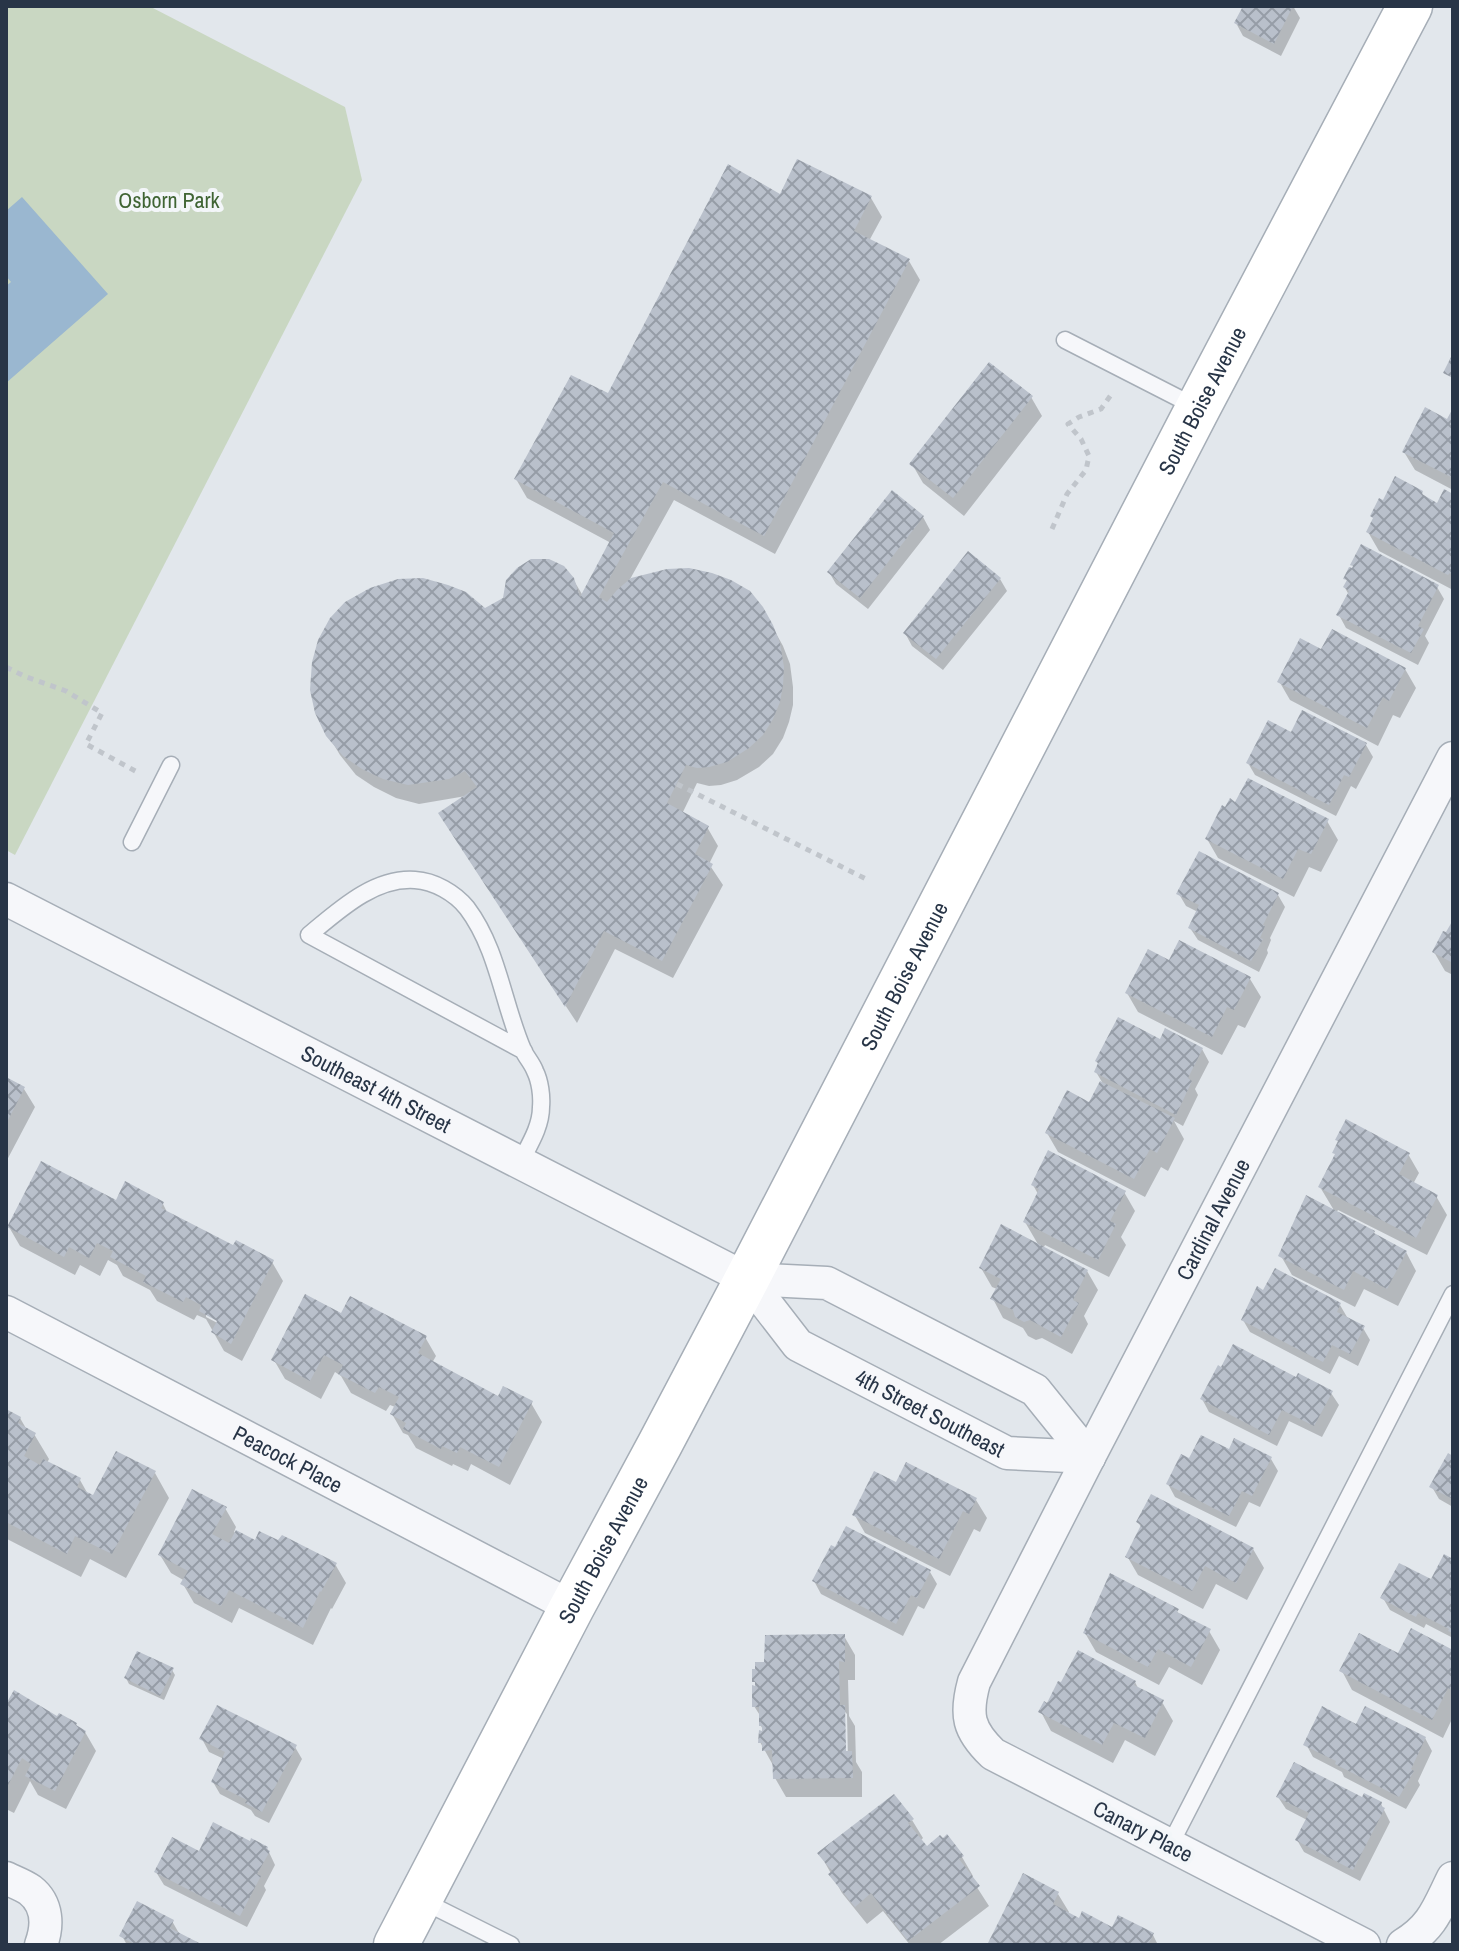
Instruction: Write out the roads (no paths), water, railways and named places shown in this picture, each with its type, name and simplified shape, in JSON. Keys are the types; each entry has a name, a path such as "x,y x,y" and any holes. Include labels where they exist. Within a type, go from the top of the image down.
{"main road":[{"name":"South Boise Avenue","path":"396,1945 747,1279 1410,6"}],"street":[{"name":"Cardinal Avenue","path":"974,1682 1453,758"},
{"name":"Southeast 4th Street","path":"6,899 747,1279"},
{"name":"4th Street Southeast","path":"747,1279 798,1345 1007,1453 1089,1457"},
{"path":"747,1279 827,1283 1035,1390 1089,1457"},
{"name":"Peacock Place","path":"6,1312 572,1607"},
{"name":"Canary Place","path":"974,1682 968,1703 971,1724 981,1742 993,1754 1364,1945"},
{"path":"1403,1945 1418,1936 1432,1919 1453,1878"},
{"path":"19,1884 41,1905 47,1923 41,1945"}],"lane":[{"path":"1065,340 1198,408"},
{"path":"132,842 171,765"},
{"path":"520,1163 539,1123 541,1107 536,1072 524,1051 484,939 467,908 452,894 432,883 414,880 392,882 349,902 309,935 524,1051"},
{"path":"1170,1845 1453,1294"},
{"path":"419,1899 511,1945"}],"water":[{"path":"22,197 108,294 6,383 6,286 11,282 6,276 6,211"}],"park label":[{"name":"Osborn Park","path":"169,200"}]}
